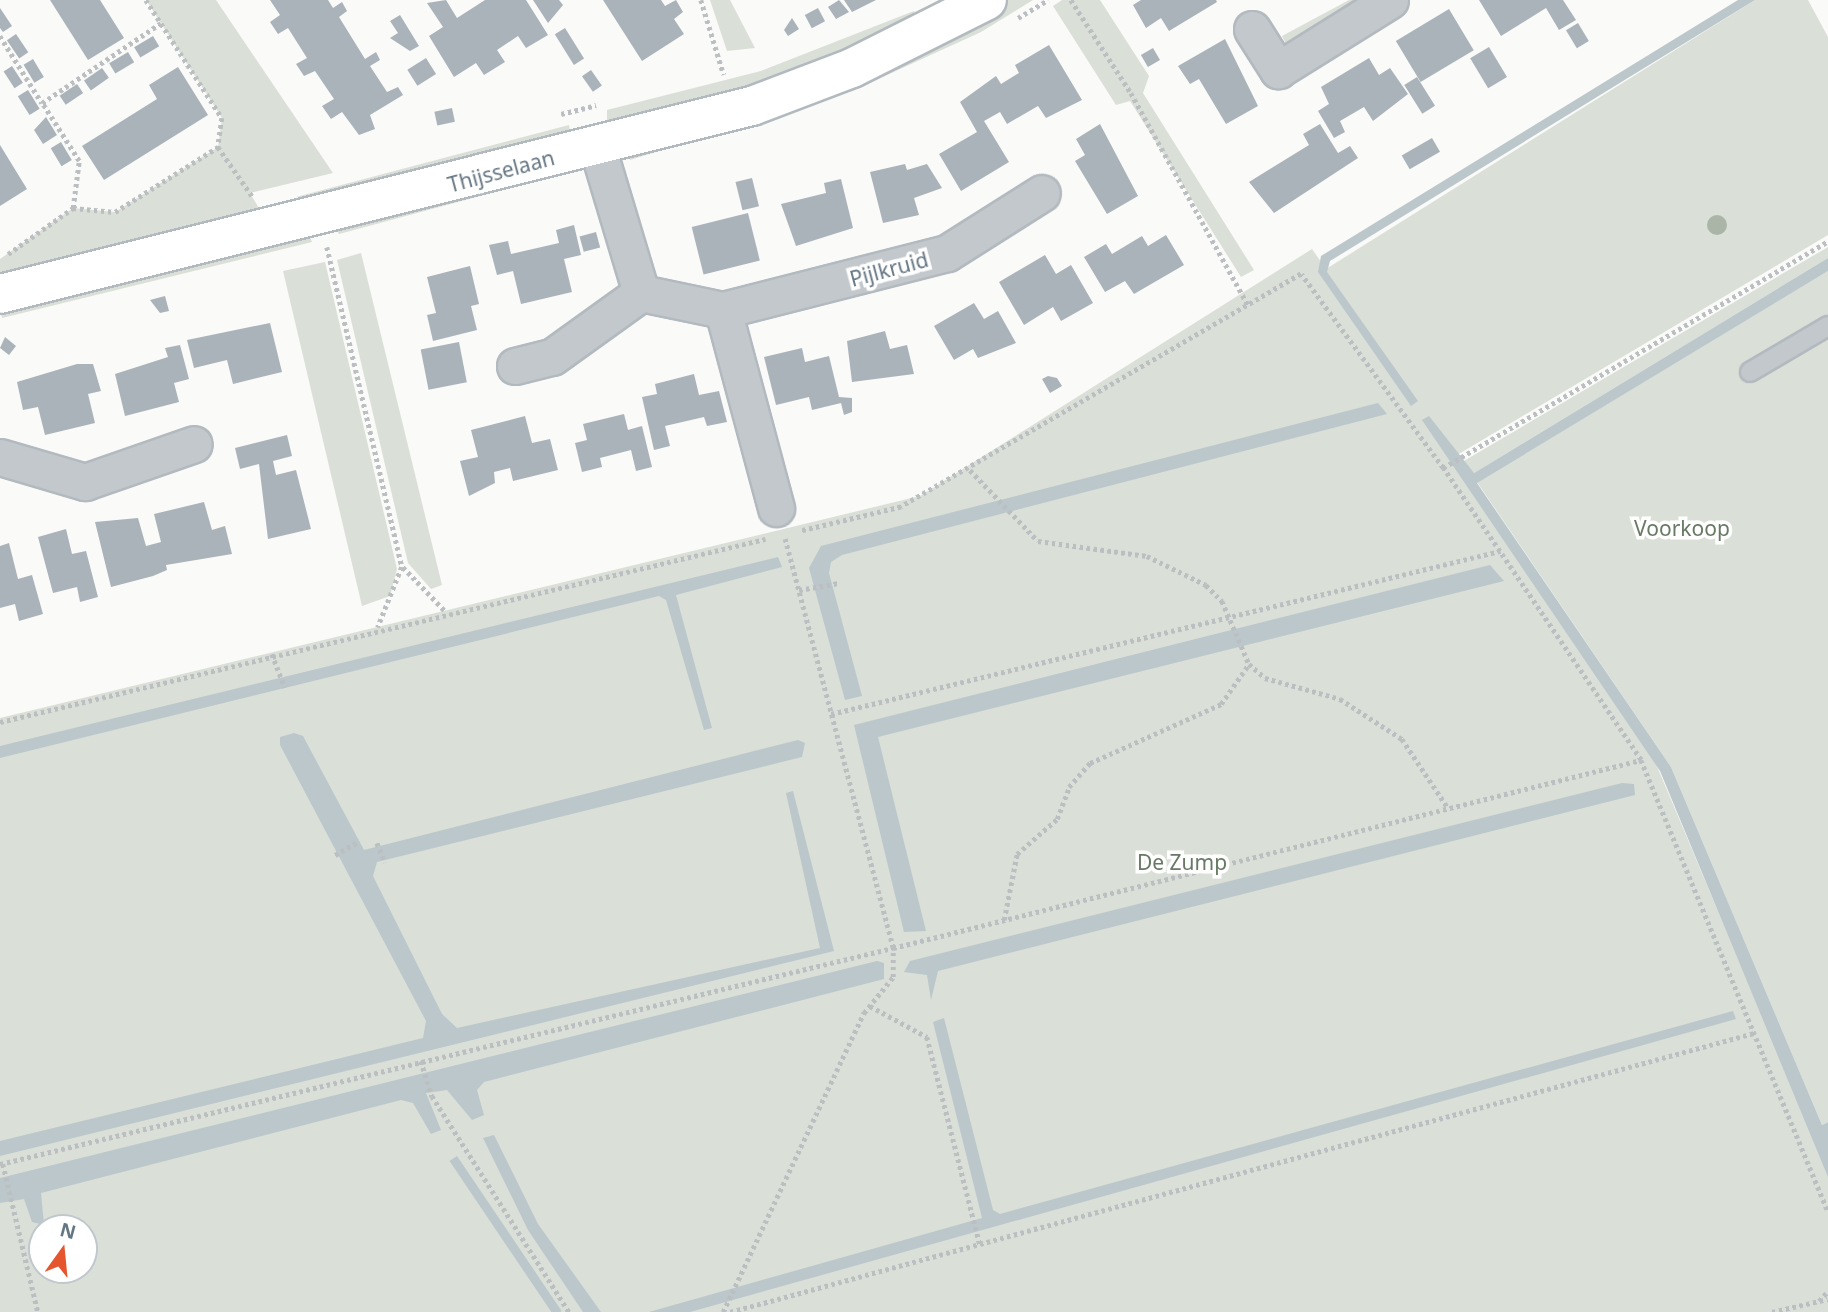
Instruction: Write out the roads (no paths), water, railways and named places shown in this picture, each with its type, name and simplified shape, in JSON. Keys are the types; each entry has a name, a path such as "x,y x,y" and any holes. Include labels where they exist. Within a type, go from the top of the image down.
{"street":[{"name":"Thijsselaan","path":"0,294 319,218 752,106 852,68 987,0"},
{"path":"1252,29 1278,70 1390,0"},
{"path":"515,366 552,357 642,293 597,146"},
{"name":"Pijlkruid","path":"642,293 723,310 947,253 1041,193"},
{"path":"723,310 780,522"},
{"path":"0,457 85,482 194,444"}],"lane":[{"path":"1750,372 1828,326"}],"park label":[{"name":"Voorkoop","path":"1682,528"},
{"name":"De Zump","path":"1182,862"}]}
